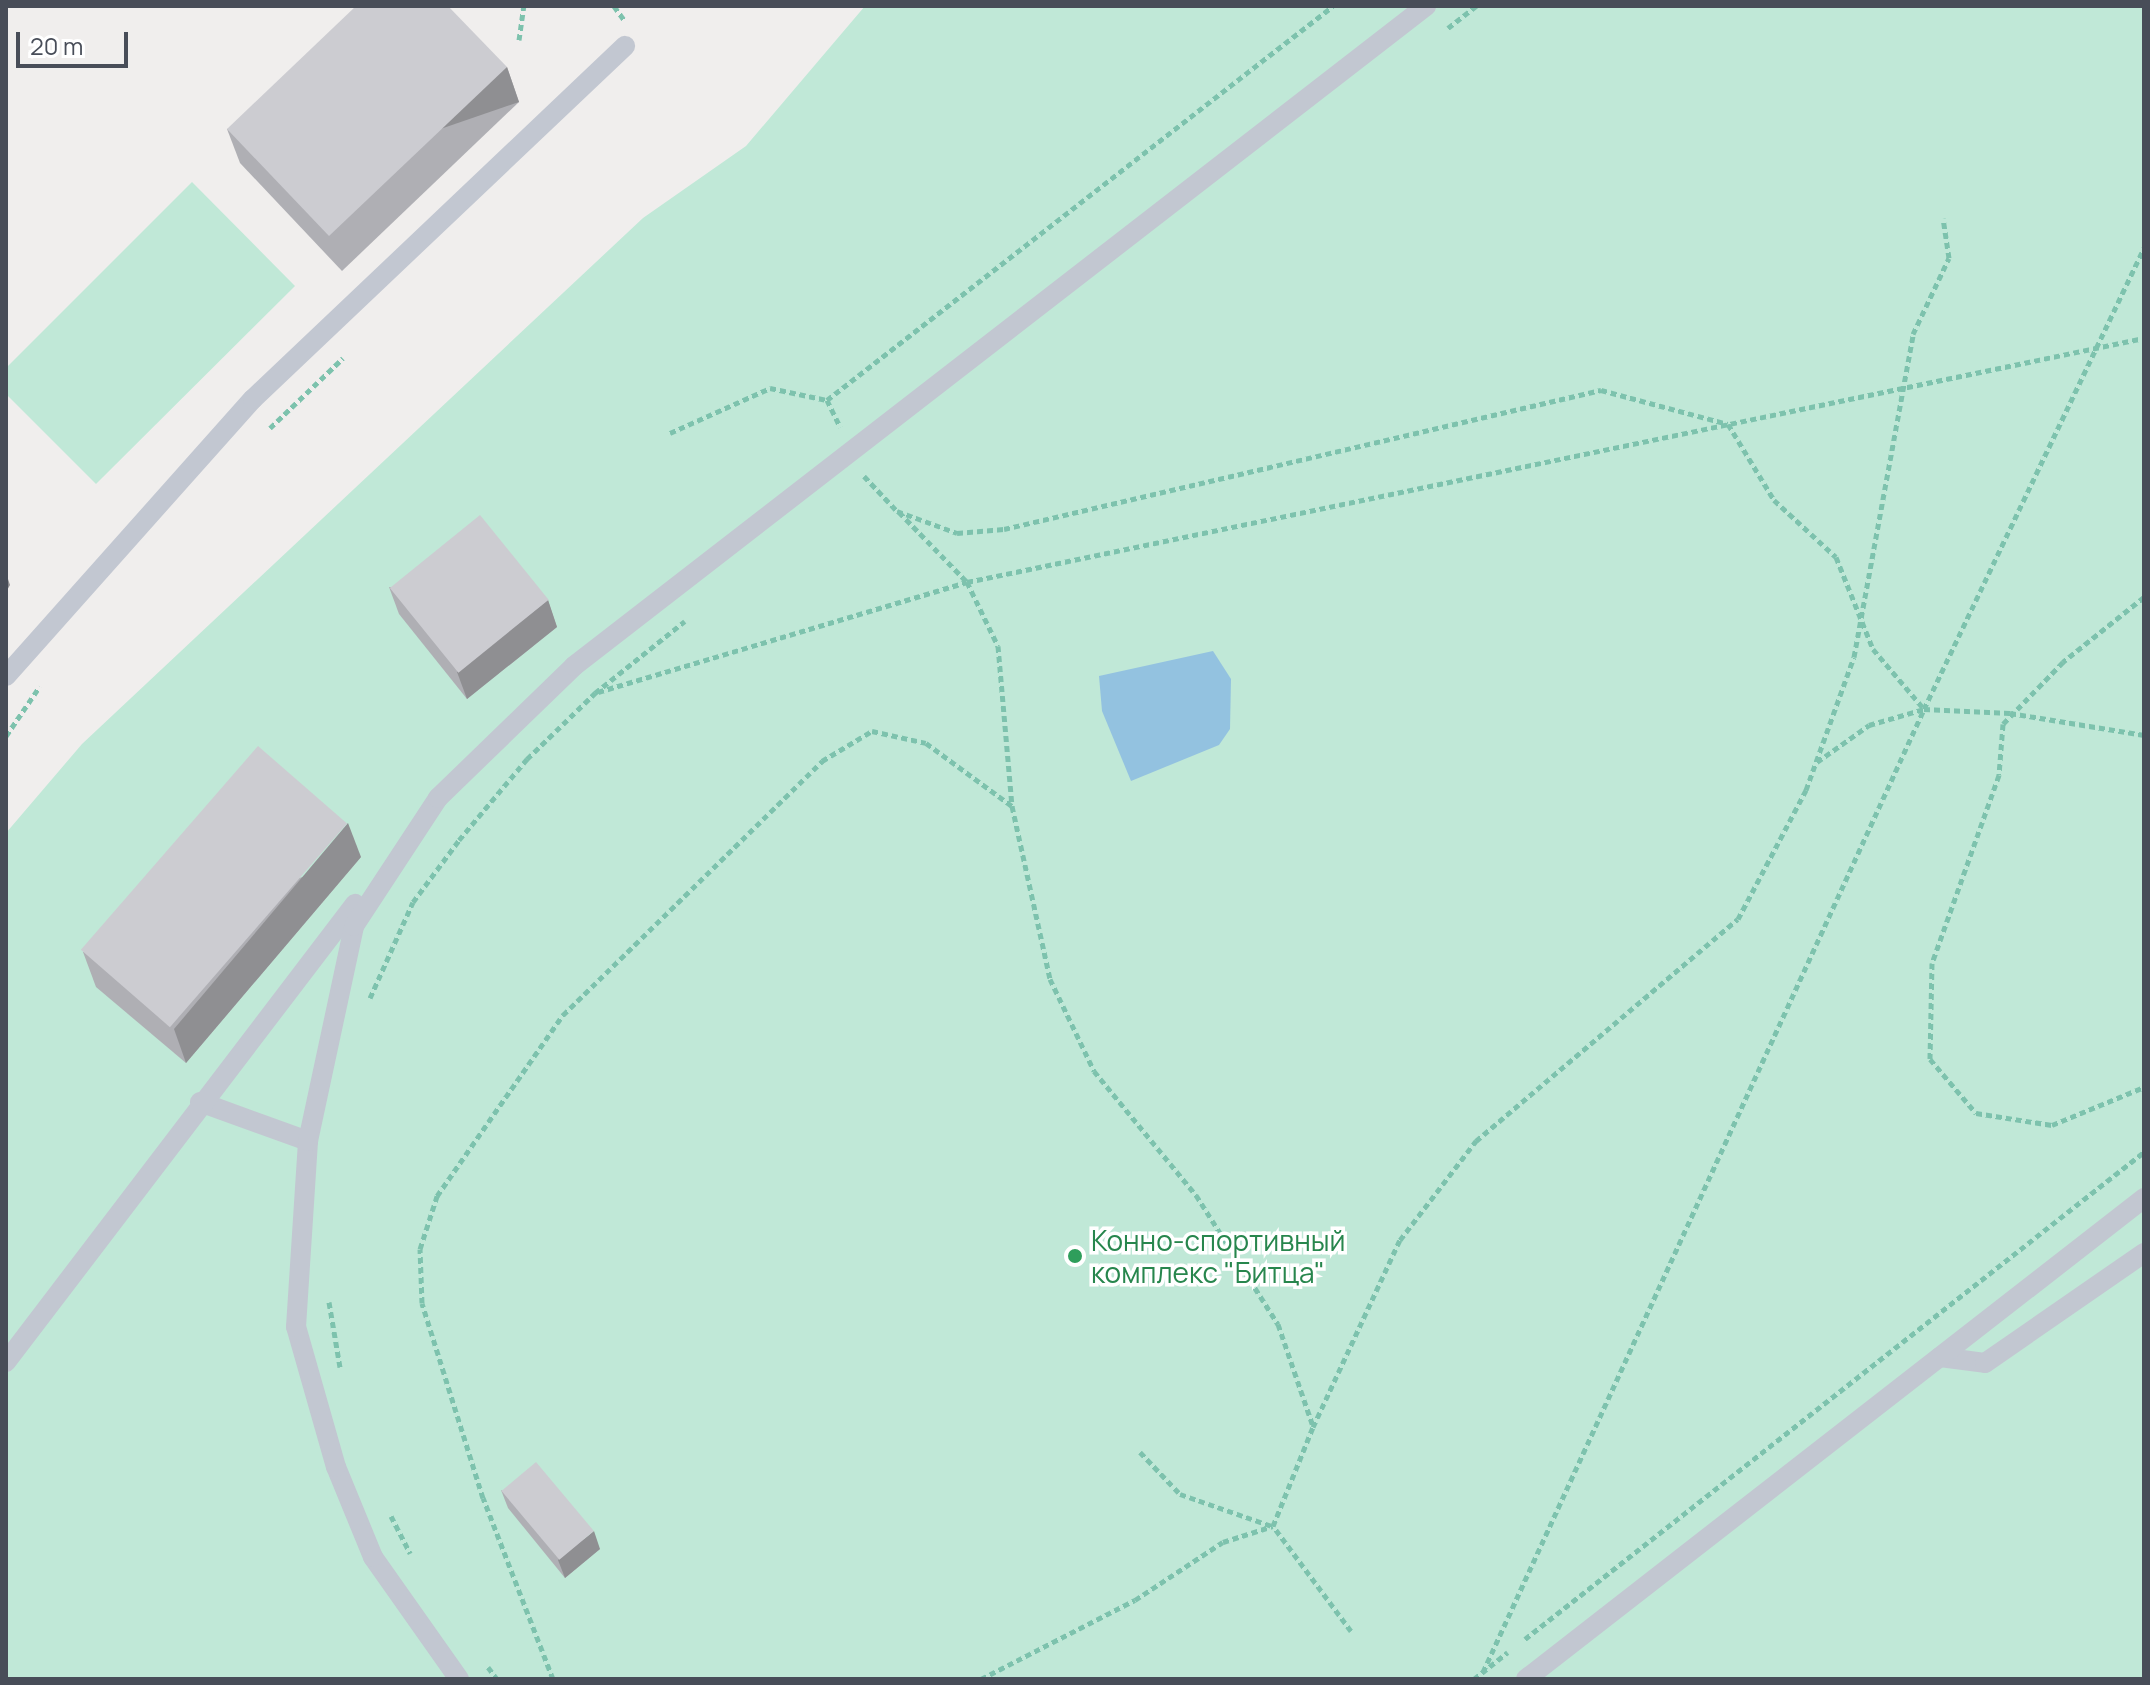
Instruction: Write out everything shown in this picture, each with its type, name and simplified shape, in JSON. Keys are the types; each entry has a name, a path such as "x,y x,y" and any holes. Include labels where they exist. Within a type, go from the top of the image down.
{"lane":[{"path":"6,1362 200,1102 438,798 574,666 1426,6"},
{"path":"6,676 253,399 625,46"},
{"path":"438,798 354,926 308,1141 296,1327 336,1467 373,1557 459,1679"},
{"path":"200,1102 308,1141"},
{"path":"1526,1679 2144,1198"},
{"path":"1940,1357 1985,1363 2144,1253"}],"path":[{"path":"519,40 524,6"},
{"path":"670,433 770,388 827,400 1333,6"},
{"path":"1439,35 1476,6"},
{"path":"1273,1526 1313,1427 1400,1240 1476,1141 1738,919 1815,763 1854,657 1913,334 1949,258 1943,218"},
{"path":"1483,1672 1924,709 2144,248"},
{"path":"595,693 967,582 2144,338"},
{"path":"261,436 353,349"},
{"path":"897,511 957,533 1004,529 1601,390 1728,424 1774,500 1836,557 1873,649 1924,709"},
{"path":"827,400 865,480 967,582 998,646 1012,806 1050,979 1087,1058 1196,1195 1278,1324 1313,1427"},
{"path":"853,490 878,470"},
{"path":"2144,597 2063,662 2010,713 2003,724 1999,775 1932,963 1930,1059 1976,1113 2052,1125 2144,1087"},
{"path":"364,1013 413,902 527,759 595,693 691,616"},
{"path":"6,736 46,677"},
{"path":"1815,763 1869,725 1924,709 2010,713 2144,735"},
{"path":"553,1679 483,1498 422,1303 420,1249 437,1196 563,1015 822,761 872,731 926,743 1012,806"},
{"path":"1474,1679 2144,1152"},
{"path":"327,1288 342,1380"},
{"path":"1140,1452 1180,1494 1273,1526 1351,1631"},
{"path":"387,1509 416,1563"},
{"path":"981,1679 1135,1600 1223,1542 1273,1526"},
{"path":"478,1654 497,1679"},
{"path":"573,1679 590,1679"}],"green space":[{"name":"Конно-спортивный комплекс \"Битца\"","path":"865,6 2144,6 2144,1679 6,1679 6,833 82,744 643,218 746,146"},
{"path":"192,182 295,286 96,484 6,394 6,368"}],"water":[{"path":"1213,651 1231,679 1230,729 1219,745 1131,781 1102,711 1099,676"}],"building":[{"path":"356,6 448,6 507,67 329,236 227,129"},
{"path":"480,515 549,600 458,673 390,588"},
{"path":"258,746 347,823 170,1027 81,950"},
{"path":"536,1462 594,1531 559,1560 502,1491"}],"place":[{"name":"Конно-спортивный комплекс \"Битца\"","path":"1075,1256"}]}
